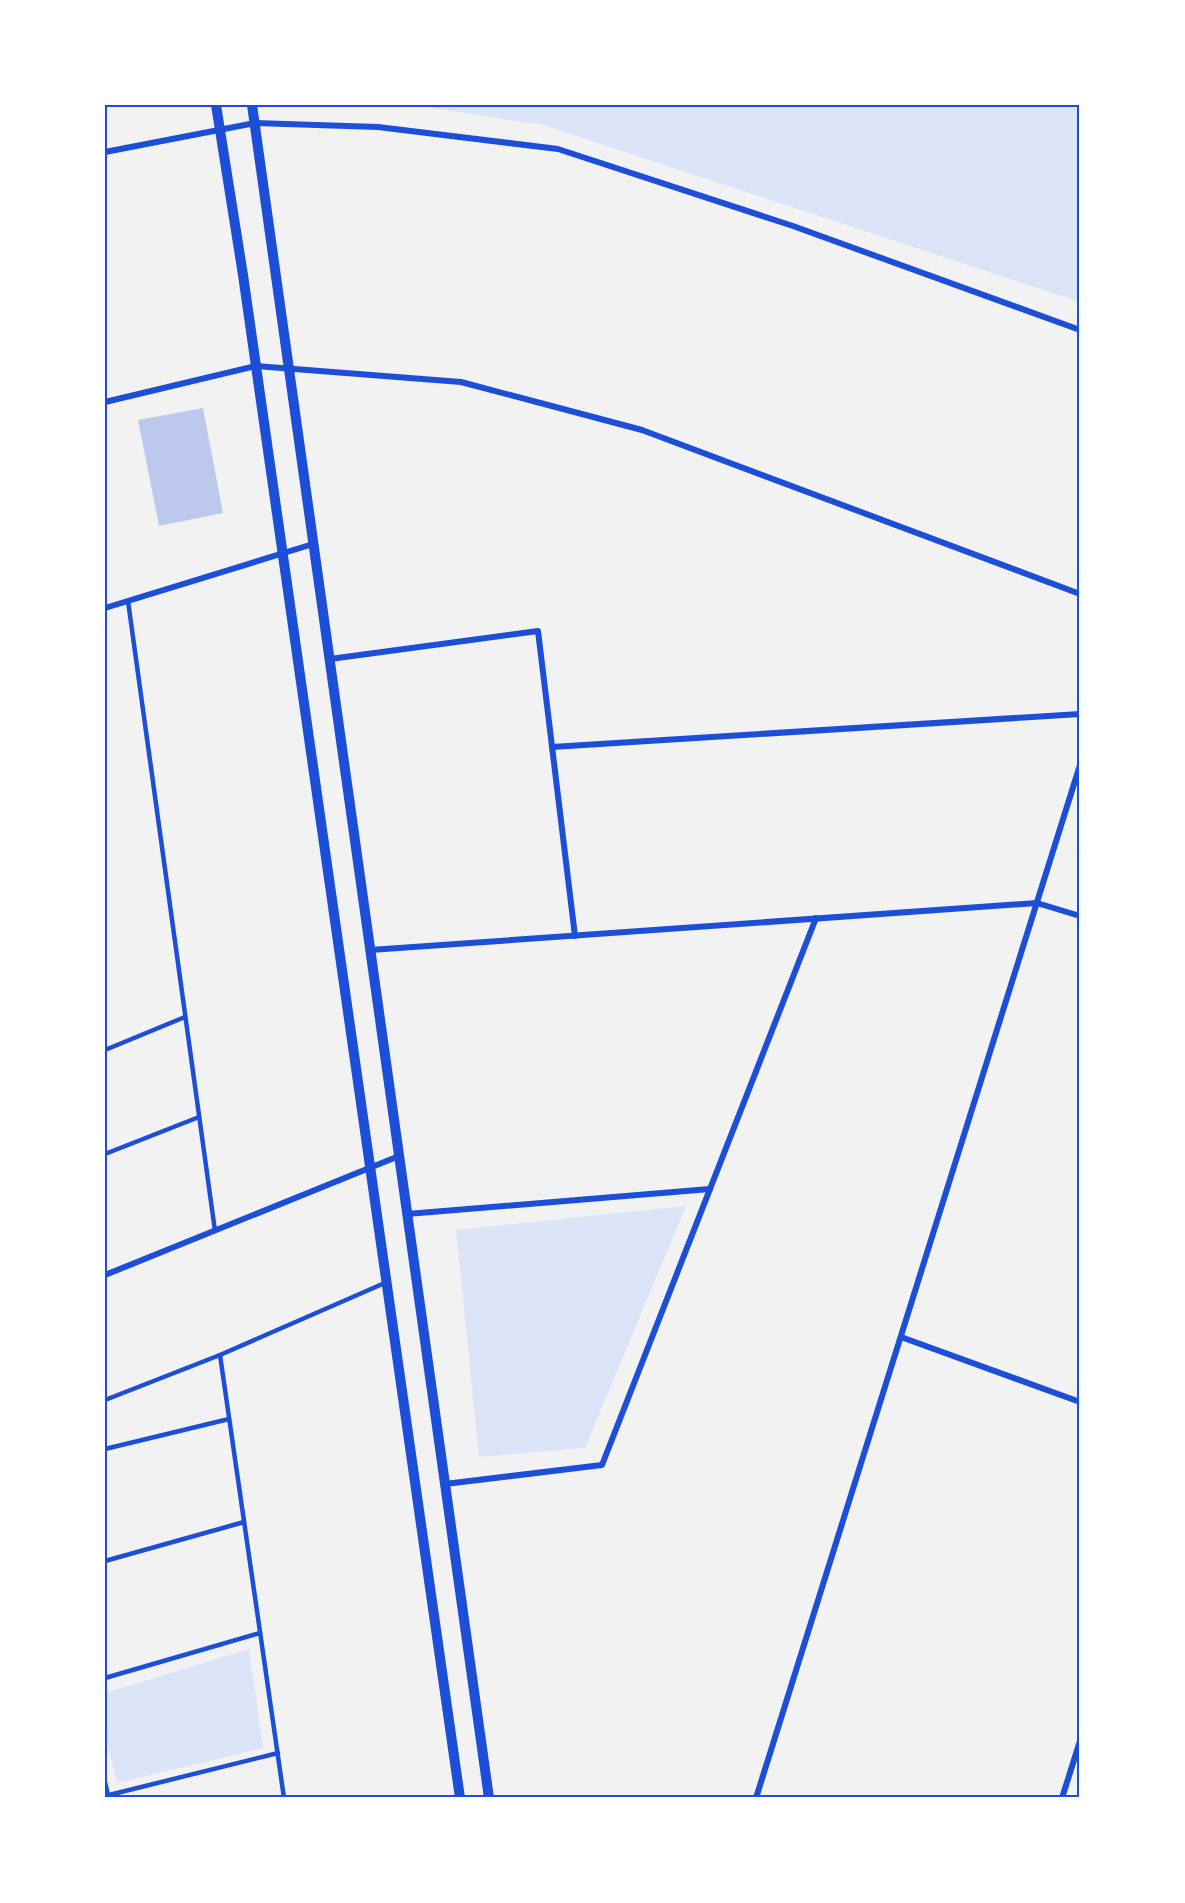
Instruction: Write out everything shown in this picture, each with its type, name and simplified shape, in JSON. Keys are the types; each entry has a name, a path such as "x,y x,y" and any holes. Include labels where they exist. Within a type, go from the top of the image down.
{"street":[{"path":"216,105 283,553 460,1798"},
{"path":"252,105 489,1798"},
{"path":"105,152 255,123 378,127 558,149 793,226 1080,330"},
{"path":"105,402 256,366 460,382 642,430 1080,594"},
{"path":"105,608 314,544"},
{"path":"330,659 538,632 575,936"},
{"path":"552,747 1080,714"},
{"path":"756,1798 1080,765"},
{"path":"370,950 1037,903 1080,916"},
{"path":"445,1484 602,1465 816,918"},
{"path":"105,1275 399,1156"},
{"path":"407,1214 710,1189"},
{"path":"901,1337 1080,1402"},
{"path":"1062,1798 1080,1741"}],"lane":[{"path":"128,601 214,1231"},
{"path":"105,1050 185,1017"},
{"path":"105,1154 199,1117"},
{"path":"105,1400 220,1355 387,1282"},
{"path":"220,1355 285,1798"},
{"path":"105,1449 229,1419"},
{"path":"105,1562 244,1522"},
{"path":"105,1678 260,1633"},
{"path":"105,1782 107,1795 278,1753"}],"shaded area":[{"path":"412,105 1080,105 1080,302 543,125"},
{"path":"686,1206 585,1448 479,1457 456,1230"},
{"path":"249,1649 263,1748 117,1783 105,1733 105,1693"}],"building":[{"path":"203,408 223,513 159,526 138,420"}]}
